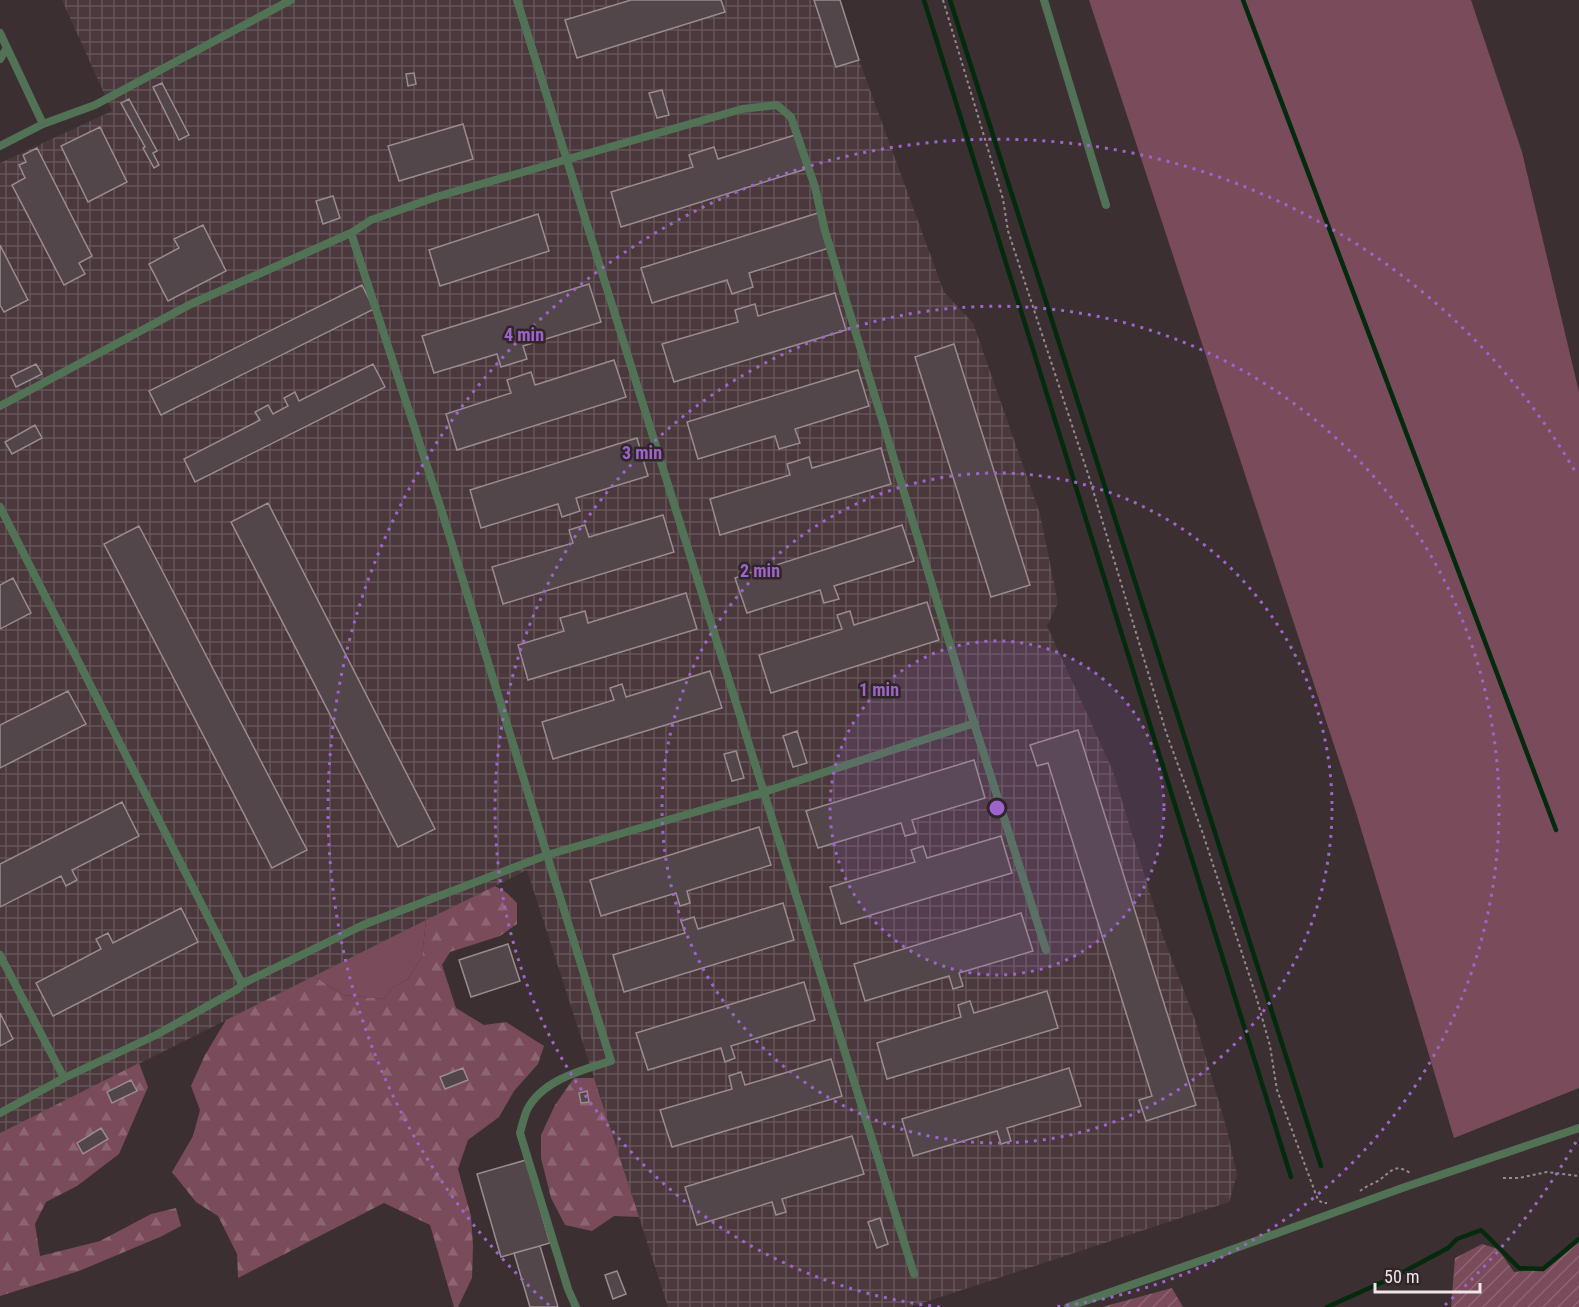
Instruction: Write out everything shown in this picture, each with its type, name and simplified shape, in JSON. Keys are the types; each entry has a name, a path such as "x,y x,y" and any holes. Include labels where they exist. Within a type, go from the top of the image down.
{"lane":[{"path":"0,146 43,124 95,105 291,0"},
{"path":"518,0 914,1274"},
{"path":"1044,0 1106,205"},
{"path":"0,33 43,124"},
{"path":"0,59 7,48"},
{"path":"0,406 191,304 351,233 371,220 436,197 742,109 777,105 791,117 815,188 825,231 1046,950"},
{"path":"351,233 443,515 611,1061 564,1078 542,1092 528,1109 520,1133 568,1289 576,1307"},
{"path":"0,507 242,984"},
{"path":"0,1113 64,1078 156,1035 242,984 363,925 547,855 764,792 975,723"},
{"path":"0,956 64,1078"},
{"path":"1068,1307 1407,1186 1579,1128"}],"path":[{"path":"943,0 1003,199 1008,231 1089,477 1166,732 1203,834 1256,996 1277,1090 1318,1200 1323,1203 1333,1203"},
{"path":"1354,1194 1381,1179 1389,1171 1398,1168 1404,1168 1410,1173 1407,1186"},
{"path":"1503,1178 1519,1178 1547,1172 1579,1176"}],"shaded area":[{"path":"62,0 840,0 859,60 944,292 973,323 1040,514 1058,603 1047,626 1113,771 1163,936 1195,1020 1227,1130 1237,1175 1229,1202 910,1307 668,1307 527,870 0,1133 0,163 112,111"}],"green space":[{"path":"1089,0 1471,0 1522,152 1579,392 1579,1088 1454,1138 1355,809"},
{"path":"495,886 517,903 517,924 500,936 450,952 442,965 456,1008 484,1025 506,1022 544,1046 538,1064 514,1091 499,1117 468,1140 458,1169 471,1216 473,1246 472,1278 458,1307 454,1307 430,1225 384,1203 238,1278 237,1254 218,1216 196,1202 172,1172 193,1136 200,1110 191,1086 205,1055 226,1020 314,976 343,995 384,999 392,988 408,979 422,957 426,920"},
{"path":"426,920 422,957 408,979 392,988 384,999 343,995 314,976"},
{"path":"139,1063 148,1087 119,1154 77,1186 46,1202 35,1224 40,1256 100,1241 151,1214 176,1208 181,1226 79,1271 0,1296 0,1133"},
{"path":"574,1078 594,1078 639,1217 614,1216 592,1231 565,1225 551,1198 541,1158 541,1135 555,1105"},
{"path":"1579,1239 1579,1307 1451,1307 1455,1258 1482,1244 1498,1249 1514,1272 1543,1269"},
{"path":"1172,1288 1183,1307 1102,1307"}],"building":[{"path":"631,0 721,0 725,12 577,58 565,20"},
{"path":"814,0 840,0 859,60 836,67"},
{"path":"414,73 416,84 408,86 406,74"},
{"path":"162,83 189,135 179,140 153,87"},
{"path":"662,90 669,115 657,118 649,93"},
{"path":"129,99 157,151 153,153 159,165 154,168 121,103"},
{"path":"463,124 473,159 399,181 388,146"},
{"path":"100,127 127,182 88,202 61,146"},
{"path":"795,135 806,169 621,227 611,192 693,167 689,155 714,147 718,159"},
{"path":"37,148 92,256 79,263 85,274 64,285 12,185 25,178 19,165 26,162 23,155"},
{"path":"333,196 340,218 323,224 316,201"},
{"path":"818,213 829,248 749,273 753,287 732,294 727,280 652,303 641,268"},
{"path":"538,214 549,251 440,286 429,250"},
{"path":"203,225 226,271 168,301 149,264 179,248 174,239"},
{"path":"0,245 28,300 4,312 0,305"},
{"path":"589,284 601,322 523,346 527,359 501,367 497,354 434,373 422,336"},
{"path":"362,285 374,309 161,415 149,391"},
{"path":"835,293 846,330 674,382 662,344 738,322 735,310 755,304 758,316"},
{"path":"954,344 1030,585 991,597 915,357"},
{"path":"614,360 626,397 457,450 446,414 511,393 507,380 531,372 535,385"},
{"path":"36,364 42,374 16,387 11,376"},
{"path":"373,364 385,387 195,482 184,459 260,420 255,412 268,405 273,414 288,406 284,398 295,392 299,401"},
{"path":"858,370 869,406 795,429 800,443 779,449 775,436 698,459 687,422"},
{"path":"35,425 42,438 12,454 5,442"},
{"path":"637,438 648,476 576,498 580,511 562,517 558,504 481,528 470,490"},
{"path":"881,448 891,484 720,535 710,499 790,475 787,464 809,457 812,468"},
{"path":"268,503 435,829 398,847 231,522"},
{"path":"663,515 674,552 503,604 492,567 573,543 569,530 585,525 589,537"},
{"path":"902,525 914,561 834,586 839,599 824,603 820,590 747,613 735,578"},
{"path":"139,526 307,850 272,868 104,544"},
{"path":"13,578 31,613 0,629 0,585"},
{"path":"686,593 697,629 528,680 518,645 564,631 560,618 585,611 588,623"},
{"path":"927,602 939,640 771,693 759,655 842,629 837,615 850,611 854,625"},
{"path":"710,671 722,708 553,759 542,722 614,700 610,688 622,684 626,697"},
{"path":"68,691 86,724 0,768 0,725"},
{"path":"1078,730 1196,1105 1146,1121 1139,1100 1152,1096 1048,763 1037,766 1030,745"},
{"path":"797,731 807,763 793,767 783,736"},
{"path":"736,751 744,778 732,781 724,754"},
{"path":"974,760 985,798 912,820 916,833 905,836 901,823 818,848 806,811"},
{"path":"122,802 139,836 72,870 77,880 66,886 61,876 0,907 0,864"},
{"path":"759,827 771,865 687,891 690,903 680,906 676,893 601,916 590,880"},
{"path":"1001,836 1012,873 841,924 830,887 915,862 911,850 923,846 927,858"},
{"path":"783,903 794,940 624,992 613,955 685,933 681,921 694,917 698,929"},
{"path":"181,908 198,942 53,1016 36,983 101,949 96,939 108,933 113,943"},
{"path":"1021,913 1033,951 959,973 963,986 953,989 949,976 865,1001 854,964"},
{"path":"508,944 520,981 471,997 459,960"},
{"path":"804,982 815,1020 731,1046 735,1058 725,1062 721,1048 648,1070 636,1033"},
{"path":"1047,991 1058,1028 887,1079 877,1043 961,1017 958,1005 970,1001 974,1013"},
{"path":"0,1013 13,1039 0,1046"},
{"path":"831,1059 842,1096 672,1147 660,1110 732,1089 729,1076 741,1072 745,1085"},
{"path":"463,1068 468,1080 445,1089 440,1077"},
{"path":"1069,1068 1081,1106 1007,1128 1011,1141 1001,1144 997,1131 913,1156 902,1119"},
{"path":"131,1080 137,1091 112,1103 107,1092"},
{"path":"587,1091 589,1102 581,1103 579,1093"},
{"path":"101,1128 108,1139 83,1154 77,1143"},
{"path":"852,1136 864,1174 782,1199 786,1212 776,1215 772,1202 697,1225 685,1187"},
{"path":"526,1160 550,1243 501,1257 477,1174"},
{"path":"880,1218 888,1244 877,1248 868,1222"},
{"path":"540,1246 558,1307 530,1307 514,1253"},
{"path":"617,1271 626,1294 613,1299 605,1275"}],"waterway":[{"path":"924,0 1291,1177"},
{"path":"950,0 1321,1166"},
{"path":"1243,0 1556,830"},
{"path":"1327,1307 1394,1277 1448,1248 1457,1239 1481,1230 1519,1268 1543,1269 1579,1239"}]}
